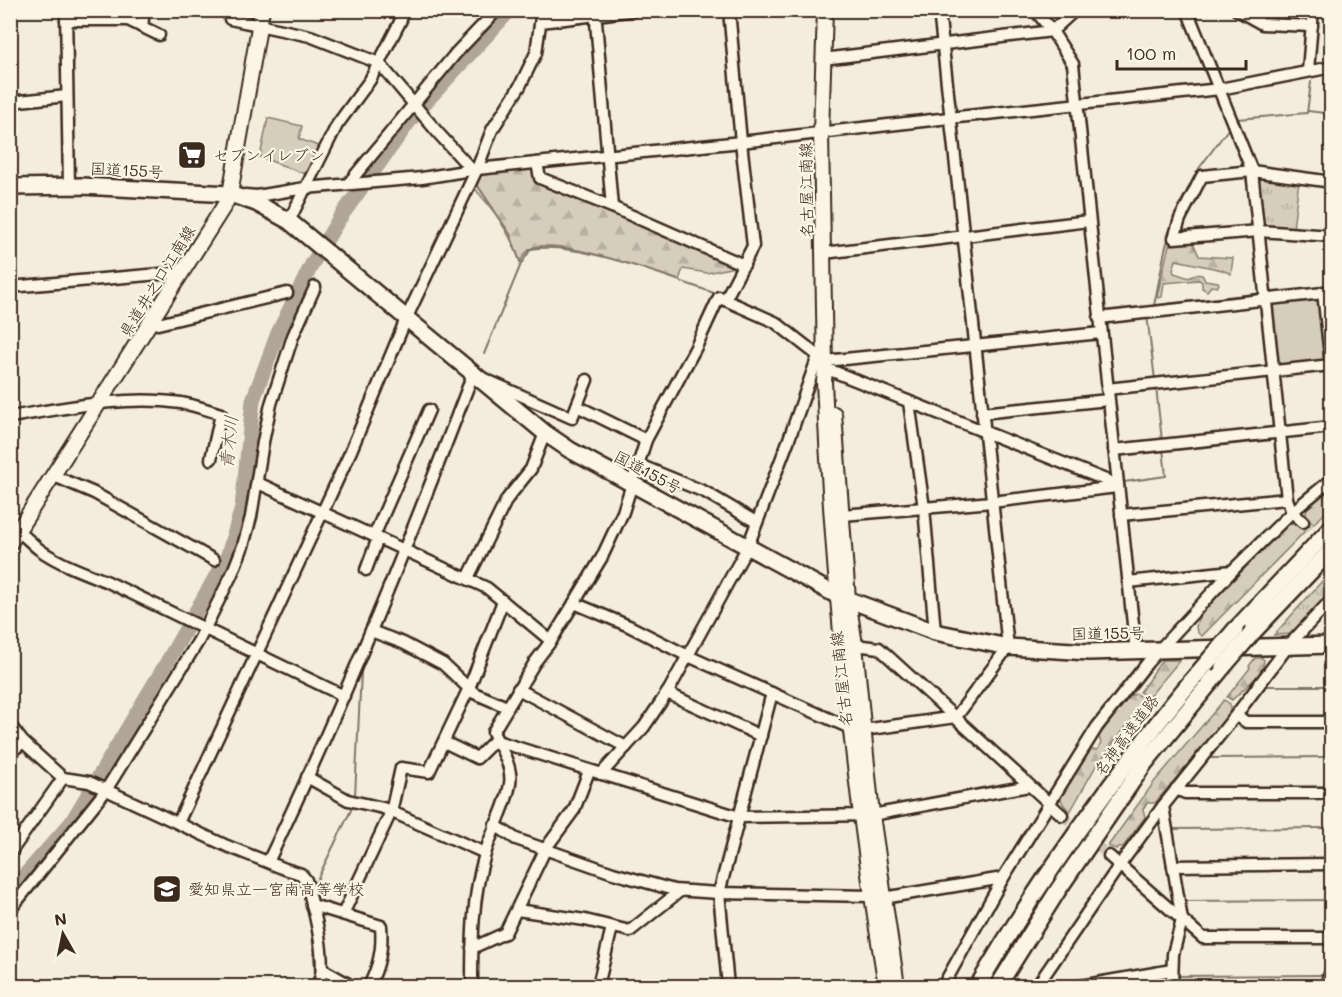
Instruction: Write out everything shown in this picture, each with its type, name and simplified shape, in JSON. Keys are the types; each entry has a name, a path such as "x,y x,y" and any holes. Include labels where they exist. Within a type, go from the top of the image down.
{"highway":[{"name":"国道155号","path":"10,187 69,186 230,194 256,202 289,221 545,433 593,464 842,597 935,632 1008,647 1079,652 1332,645"},
{"name":"名神高速道路","path":"978,987 1043,881 1167,709 1235,630 1332,527"},
{"name":"名神高速道路","path":"998,987 1058,890 1144,764 1253,632 1332,549"}],"main road":[{"name":"名古屋江南線","path":"825,10 821,134 824,253 823,362 828,477 886,987"},
{"name":"県道井之口江南線","path":"10,543 15,529 54,476 230,194 260,17"},
{"name":"名古屋江南線","path":"823,362 831,383 843,515 842,597 855,645 857,729"},
{"name":"名古屋江南線","path":"877,897 897,987"}],"street":[{"path":"142,27 144,10"},
{"path":"289,221 337,125 370,80 379,63 401,20 398,10"},
{"path":"350,184 413,103 497,10"},
{"path":"178,823 350,453 406,319 492,130 520,86 536,53 541,16 636,10"},
{"path":"725,300 753,246 729,10"},
{"path":"573,603 629,626 688,656 857,729 956,717 1008,647 939,10"},
{"path":"1035,10 1052,31 1073,64 1136,652"},
{"path":"823,59 1052,31 1075,10"},
{"path":"1187,10 1252,171 1287,499 1292,512 1303,522"},
{"path":"1238,10 1262,24 1312,26"},
{"path":"1308,71 1313,10"},
{"path":"596,13 612,207"},
{"path":"69,186 66,15 104,15 128,20 159,35"},
{"path":"230,19 260,17 379,63 475,169"},
{"path":"230,194 257,196 305,188 422,178 475,169 821,134 1220,89 1332,67"},
{"path":"10,102 67,96"},
{"path":"537,163 540,178 612,207 744,266"},
{"path":"1332,182 1252,171 1202,176 1180,219 1174,238 1259,231 1332,236"},
{"path":"824,253 1089,221"},
{"path":"10,287 183,272"},
{"path":"10,910 106,790 204,630 232,574 243,546 258,483 271,404 293,336 315,287"},
{"path":"982,413 1331,364 1327,292 1099,318"},
{"path":"151,322 158,324 288,293"},
{"path":"472,987 474,918 485,853 511,783 508,767 493,732 518,688 551,641 602,557 623,512 646,440 696,347 718,297 775,322 823,362 909,402 1118,487"},
{"path":"823,362 1101,333"},
{"path":"601,774 644,726 667,693 748,546 789,439 823,362"},
{"path":"268,862 371,632 473,374 572,418 587,380"},
{"path":"10,417 100,402 182,403 221,414 211,459"},
{"path":"909,402 924,508 935,632"},
{"path":"577,406 646,440"},
{"path":"366,570 376,537 429,410"},
{"path":"1114,450 1332,428"},
{"path":"468,578 507,499 531,469 545,433"},
{"path":"639,465 705,492 756,522"},
{"path":"54,476 94,493 214,560"},
{"path":"943,987 1003,878 1097,727 1148,662 1232,571 1292,512 1332,479"},
{"path":"258,483 487,588 551,641"},
{"path":"843,515 992,502 1118,487"},
{"path":"1121,515 1287,499"},
{"path":"15,529 40,550 78,571 108,582 344,696"},
{"path":"1128,582 1232,571"},
{"path":"1037,987 1119,866 1163,806 1289,645 1332,599"},
{"path":"343,914 391,812 401,768 429,772 470,688 503,601"},
{"path":"371,632 403,643 443,664 474,693 507,707"},
{"path":"855,645 879,648 1062,815"},
{"path":"518,688 626,747"},
{"path":"667,693 760,736"},
{"path":"728,987 719,893 772,693"},
{"path":"1236,715 1246,722 1332,722"},
{"path":"10,725 23,742 63,778 89,782 268,862 302,874 306,880 318,931 322,969 318,987"},
{"path":"444,742 477,758 497,740"},
{"path":"497,740 740,818 866,815 1029,786"},
{"path":"10,753 23,742"},
{"path":"472,948 505,933 546,848 574,810 589,771"},
{"path":"307,777 348,800 391,812 485,853"},
{"path":"10,853 63,778"},
{"path":"1176,789 1185,793 1332,793"},
{"path":"1163,806 1182,920 1173,954 1172,987"},
{"path":"495,825 516,839 613,873 680,891 877,897 1003,878"},
{"path":"1109,856 1203,938 1332,938"},
{"path":"1173,866 1332,864"},
{"path":"517,910 585,920 630,931 680,891"},
{"path":"312,905 381,926 380,960 369,987"},
{"path":"598,987 612,927"},
{"path":"322,969 352,987"},
{"path":"1325,987 1332,969"},
{"path":"1080,987 1172,970"}],"green space":[{"path":"268,118 302,126 299,139 324,148 308,175 260,157"},
{"path":"537,163 540,179 744,265 707,273 683,269 679,280 604,256 561,247 544,246 530,249 520,262 500,221 472,186 472,170"},
{"path":"1258,177 1299,180 1293,229 1263,225"},
{"path":"1193,242 1199,256 1233,258 1231,274 1176,260 1174,273 1189,278 1196,274 1202,275 1205,280 1219,284 1217,287 1211,286 1207,291 1202,288 1202,282 1199,280 1164,283 1162,297 1158,298 1169,245"},
{"path":"1318,297 1327,358 1325,361 1280,366 1271,304 1275,300"},
{"path":"1331,485 1331,508 1313,524 1306,514 1307,506"},
{"path":"1293,523 1305,531 1202,636 1199,634 1196,627 1200,615 1287,524"},
{"path":"1331,571 1331,593 1294,634 1274,635"},
{"path":"1255,658 1264,660 1262,672 1232,700 1227,697 1250,668"},
{"path":"1162,660 1180,660 1148,698 1140,692"},
{"path":"1137,694 1146,701 1096,766 1070,812 1061,800 1061,792 1088,750 1097,750 1101,744 1099,736 1128,696"},
{"path":"1224,700 1230,704 1230,714 1155,803 1147,803 1143,809 1145,817 1123,847 1116,849 1108,846 1155,781"}],"waterway":[{"name":"青木川","path":"10,892 71,823 228,555 242,508 253,400 278,333 312,264 339,219 413,116 510,10"},
{"path":"1237,119 1307,113 1311,82"},
{"path":"1308,111 1332,114"},
{"path":"1178,208 1200,167 1229,128"},
{"path":"475,157 480,146"},
{"path":"476,183 510,234 521,264 484,354"},
{"path":"1154,306 1165,250 1175,215"},
{"path":"521,264 531,249 573,250 624,262 717,294"},
{"path":"1290,291 1307,289"},
{"path":"1272,293 1283,292"},
{"path":"1147,308 1257,295"},
{"path":"741,301 748,304"},
{"path":"1147,315 1155,380"},
{"path":"1156,387 1162,441"},
{"path":"1126,510 1124,482 1166,476 1163,449"},
{"path":"1128,521 1133,575"},
{"path":"355,796 361,672 364,660"},
{"path":"1266,686 1332,686"},
{"path":"1157,803 1205,745"},
{"path":"1209,758 1332,757"},
{"path":"313,888 354,804"},
{"path":"1126,846 1145,818"},
{"path":"1171,829 1332,828"},
{"path":"1162,833 1174,907"},
{"path":"1128,865 1145,839"},
{"path":"1182,901 1332,900"},
{"path":"306,901 312,931 315,973 309,986"},
{"path":"1167,965 1167,954 1175,925 1175,921 1169,916"},
{"path":"1176,976 1323,975"}],"tunnel":[{"path":"1303,522 1324,543"},
{"path":"1062,815 1109,856"}],"place":[{"name":"セブンイレブン","path":"192,155"},
{"name":"愛知県立一宮南高等学校","path":"167,889"}]}
